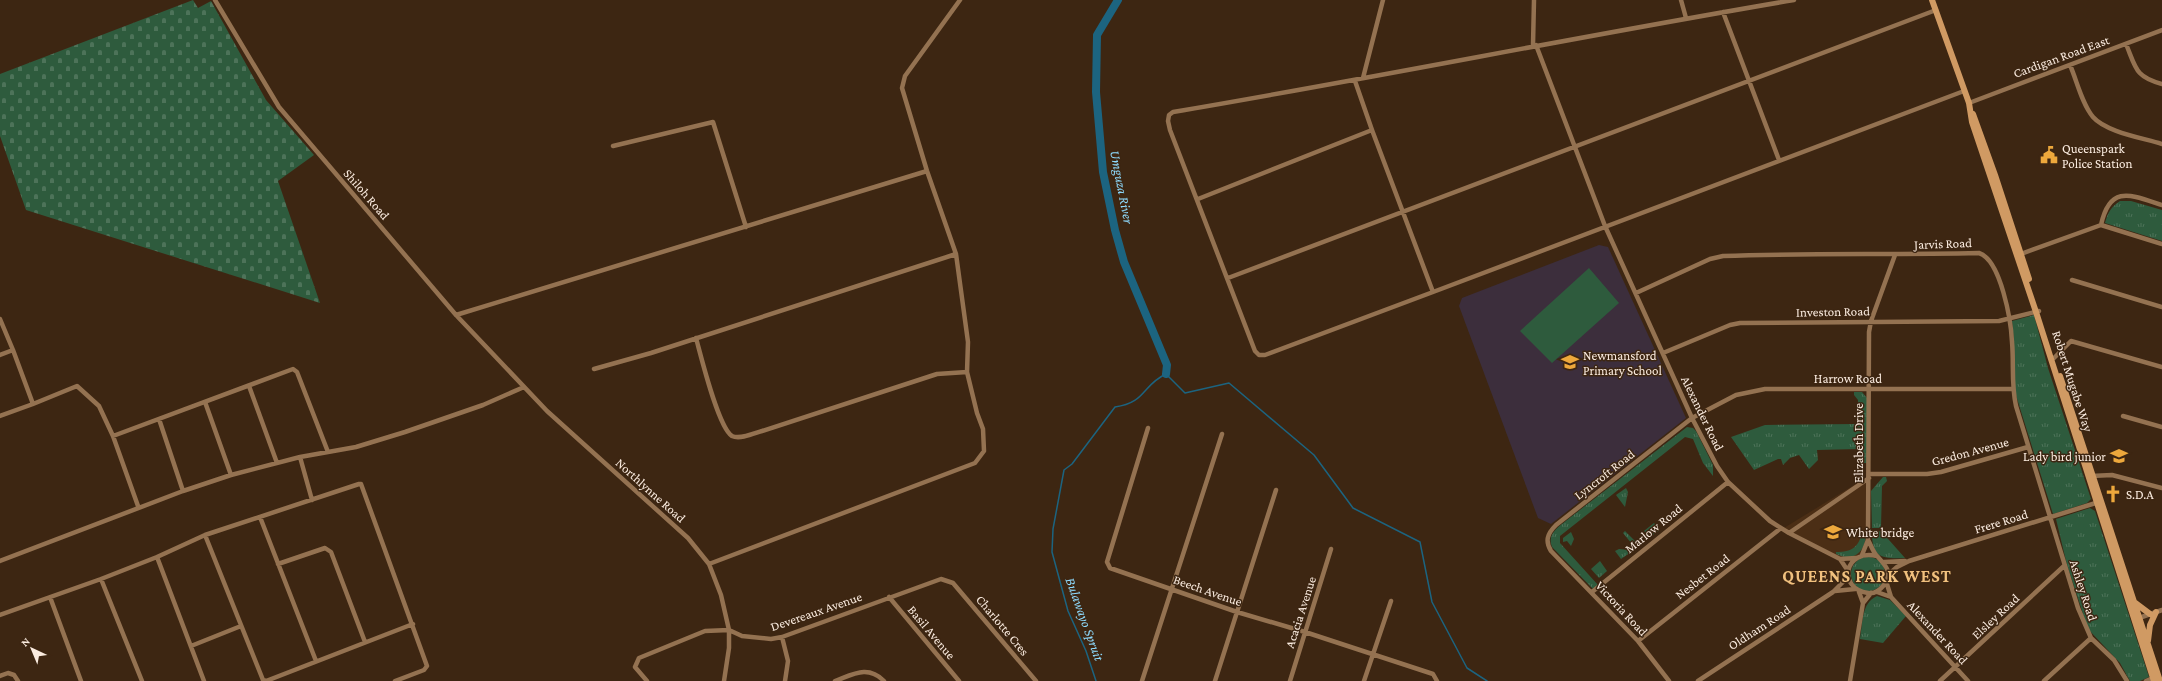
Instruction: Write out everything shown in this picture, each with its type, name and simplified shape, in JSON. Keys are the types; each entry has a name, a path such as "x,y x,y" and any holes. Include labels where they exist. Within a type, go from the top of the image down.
{"main road":[{"name":"Robert Mugabe Way","path":"1932,0 1968,103 1985,144 2018,254 2054,358 2098,502 2131,602 2138,633 2153,679"},
{"name":"Robert Mugabe Way","path":"2038,312 2090,476"},
{"name":"Robert Mugabe Way","path":"2131,602 2139,618 2160,681"},
{"path":"2131,602 2150,614"},
{"path":"2147,642 2150,624 2159,611"}],"street":[{"name":"Shiloh Road","path":"215,0 279,107 456,315 524,387"},
{"path":"709,564 975,463 984,451 985,440 967,372 968,342 956,254 927,172 902,88 902,82 960,0"},
{"path":"1364,78 1383,0"},
{"path":"1534,0 1535,45"},
{"path":"1681,0 1686,18"},
{"path":"1794,0 1535,45 1355,81 1170,114 1168,121 1170,130 1198,199 1255,351 1262,356 1964,90"},
{"path":"1228,278 1936,10"},
{"path":"1723,12 1779,160"},
{"name":"Cardigan Road East","path":"1968,103 2162,30"},
{"path":"2126,44 2139,73 2145,79 2162,84"},
{"name":"Alexander Road","path":"1535,45 1605,226 1692,418 1717,466 1728,482 1750,504 1781,528 1840,559 1848,571"},
{"path":"2070,65 2088,110 2096,121 2108,128 2162,144"},
{"path":"1355,81 1433,292"},
{"path":"613,146 714,122 746,227"},
{"path":"1198,199 1372,130"},
{"path":"456,315 927,172"},
{"path":"2101,225 2106,207 2114,199 2120,197 2135,197 2162,205"},
{"path":"2018,254 2101,225 2162,244"},
{"name":"Jarvis Road","path":"1636,293 1705,261 1723,256 1813,253 1895,255 1984,254 1993,264 2010,319 2012,342 2012,389 2028,447 2051,517"},
{"path":"594,369 696,338 956,254"},
{"name":"Elizabeth Drive","path":"1862,555 1868,540 1868,344 1871,321 1895,255"},
{"path":"2072,280 2162,307"},
{"name":"Investon Road","path":"1663,353 1740,323 2010,319 2038,312"},
{"path":"0,319 33,404"},
{"path":"696,338 722,421 731,434 737,437 762,431 937,374 967,372"},
{"path":"2054,358 2071,341 2162,367"},
{"path":"0,355 13,350"},
{"path":"113,436 295,370 328,452"},
{"path":"0,416 77,386 99,406 113,436 138,506"},
{"path":"249,386 277,463"},
{"path":"0,561 126,513 138,506 183,490 231,475 300,457 356,447 483,405 524,387"},
{"name":"Northlynne Road","path":"524,387 553,416 688,538 709,564 721,594 729,630 729,648 724,681"},
{"name":"Harrow Road","path":"1692,418 1736,395 1754,390 2012,389"},
{"path":"205,402 231,475"},
{"path":"2123,416 2162,428"},
{"name":"Lyncroft Road","path":"1554,554 1547,542 1551,530 1692,418"},
{"path":"159,419 183,490"},
{"name":"Beech Avenue","path":"1148,428 1107,562 1110,568 1237,612 1305,632 1433,674 1437,681"},
{"path":"1142,681 1170,589 1222,434"},
{"name":"Gredon Avenue","path":"1869,476 1927,474 1941,472 2028,447"},
{"path":"300,457 312,500"},
{"path":"2090,476 2112,475 2162,488"},
{"path":"1790,533 1869,476"},
{"name":"Marlow Road","path":"1592,592 1728,482"},
{"path":"0,615 100,580 157,557 205,535 359,484 362,486 413,624 427,668 395,681"},
{"path":"1215,681 1276,490"},
{"name":"Frere Road","path":"1888,575 1897,567 1909,561 2098,502"},
{"path":"260,517 316,661"},
{"name":"Ashley Road","path":"2051,517 2064,566 2083,623 2091,638 2114,660 2127,681"},
{"name":"Nesbet Road","path":"1638,641 1781,528"},
{"path":"205,535 263,680 413,624"},
{"name":"Elizabeth Drive","path":"1868,540 1877,556"},
{"path":"278,564 325,548 328,549 331,552 365,642"},
{"name":"Acacia Avenue","path":"1290,681 1332,549"},
{"name":"Victoria Road","path":"1554,554 1638,641 1669,681"},
{"path":"1840,559 1856,558 1862,555 1877,556 1884,562 1888,575 1886,581 1877,592 1871,594 1859,592 1855,589 1848,577 1848,571 1856,558"},
{"path":"157,557 204,681"},
{"name":"Frere Road","path":"1884,562 1909,561"},
{"name":"Elsley Road","path":"1940,681 2064,566"},
{"name":"Oldham Road","path":"1698,681 1833,592 1848,577"},
{"name":"Devereaux Avenue","path":"647,681 635,666 639,658 705,631 729,630 742,636 771,639 782,637 942,578 953,583"},
{"path":"100,580 142,681"},
{"name":"Alexander Road","path":"1886,581 1891,597 1968,681"},
{"name":"Charlotte Cres","path":"953,583 1036,681"},
{"name":"Oldham Road","path":"1833,592 1855,589"},
{"path":"1850,681 1863,603 1859,592"},
{"name":"Alexander Road","path":"1877,592 1891,597"},
{"path":"1863,603 1871,594"},
{"path":"50,597 81,681"},
{"name":"Basil Avenue","path":"888,597 959,681"},
{"path":"1364,681 1391,601"},
{"path":"2138,633 2139,618 2159,611"},
{"path":"191,646 241,626"},
{"path":"782,637 788,661 785,681"},
{"path":"2044,681 2091,638"},
{"path":"835,681 870,671 878,675 884,681"},
{"path":"0,676 8,673 14,675 18,681"},
{"path":"2146,681 2153,679"}],"shaded area":[{"name":"Newmansford Primary School","path":"1599,245 1608,247 1686,418 1551,524 1538,518 1459,306 1462,298"},
{"path":"1867,477 1867,540 1861,554 1856,557 1840,558 1784,528"}],"green space":[{"path":"193,0 198,8 211,1 266,100 314,155 278,181 320,303 26,210 0,136 0,74"},
{"path":"2120,201 2131,201 2162,210 2162,241 2105,223 2110,210"},
{"path":"1589,268 1619,303 1552,363 1520,331"},
{"path":"2034,315 2048,368 2091,499 2087,503 2053,514 2014,389 2014,342 2012,321"},
{"path":"1854,392 1862,392 1867,398 1867,463 1859,463 1859,449 1817,450 1818,460 1809,469 1799,455 1790,458 1783,465 1781,459 1778,459 1754,470 1731,437 1765,425 1858,424 1858,400 1854,395"},
{"path":"1687,427 1693,428 1696,431 1713,465 1713,476 1703,463 1693,439 1685,437 1560,536 1560,543 1598,585 1593,589 1552,547 1552,535 1563,523"},
{"path":"1883,477 1886,477 1887,481 1882,486 1881,528 1872,528 1871,491"},
{"path":"1626,488 1628,492 1625,507 1616,495"},
{"path":"2090,508 2095,511 2149,677 2140,681 2130,681 2120,663 2088,629 2067,565 2056,519"},
{"path":"1654,523 1660,530 1650,537 1644,531"},
{"path":"1625,531 1635,541 1640,539 1643,542 1636,549 1623,533"},
{"path":"1881,531 1905,558 1885,557 1877,552 1874,548 1872,533"},
{"path":"1571,532 1574,539 1571,546 1567,541 1563,542 1563,538"},
{"path":"1862,532 1866,533 1864,545 1858,554 1848,557 1836,554 1836,552 1842,552 1854,548 1861,537"},
{"path":"1619,549 1629,550 1631,552 1621,559 1615,551"},
{"path":"1865,557 1871,557 1880,562 1884,568 1884,580 1880,586 1871,591 1865,591 1856,586 1851,577 1851,571 1856,562"},
{"path":"1600,561 1607,571 1599,578 1591,569"},
{"path":"1877,596 1890,600 1906,616 1883,643 1860,639 1865,608 1872,599"}],"waterway":[{"name":"Umguza River","path":"1118,0 1097,35 1096,92 1103,172 1115,230 1124,262 1167,365 1166,374"},
{"name":"Bulawayo Spruit","path":"1096,681 1086,651 1068,611 1052,552 1053,529 1064,470 1072,464 1115,407 1133,402 1152,383 1166,374 1185,393 1229,383 1314,455 1353,508 1420,542 1432,602 1467,668 1487,681"}],"place":[{"name":"Queenspark Police Station","path":"2049,155"},
{"name":"Newmansford Primary School","path":"1570,362"},
{"name":"Lady bird junior","path":"2119,456"},
{"name":"S.D.A","path":"2113,494"},
{"name":"White bridge","path":"1833,532"}],"district":[{"name":"QUEENS PARK WEST","path":"1867,576"}]}
